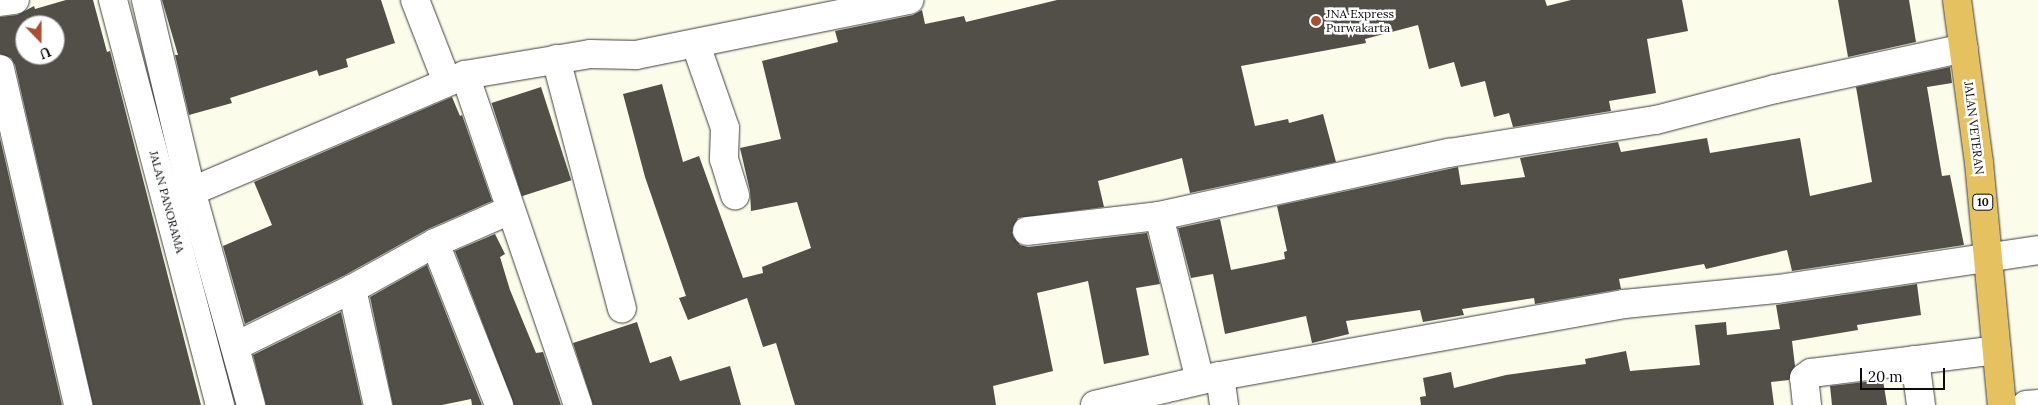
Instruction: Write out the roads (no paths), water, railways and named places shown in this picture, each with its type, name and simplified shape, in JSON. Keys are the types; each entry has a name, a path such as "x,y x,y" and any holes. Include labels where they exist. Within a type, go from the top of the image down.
{"highway":[{"name":"JALAN VETERAN","path":"1957,0 1989,259 2002,405"}],"street":[{"path":"0,2 15,0"},
{"name":"JALAN PANORAMA","path":"113,0 220,405"},
{"path":"146,0 191,190 251,405"},
{"path":"415,0 456,78 510,210 552,323 578,405"},
{"path":"167,202 191,190 456,78 556,59 573,59 590,54 636,55 696,45 910,0"},
{"path":"696,45 725,128 724,159 735,195"},
{"path":"1027,231 1159,216 1448,153 1656,120 1775,90 1964,48"},
{"path":"556,59 622,308"},
{"path":"0,69 78,405"},
{"path":"236,346 352,289 435,243 510,210"},
{"path":"1159,216 1210,378 1224,405"},
{"path":"435,243 499,405"},
{"path":"1095,405 1210,378 1624,304 1778,288 1989,259 2038,250"},
{"path":"352,289 378,405"},
{"path":"1807,405 1804,378 1811,373 1997,350"},
{"path":"1915,360 1921,405"},
{"path":"2026,405 2038,404"}],"place":[{"name":"JNA Express Purwakarta","path":"1316,21"}]}
